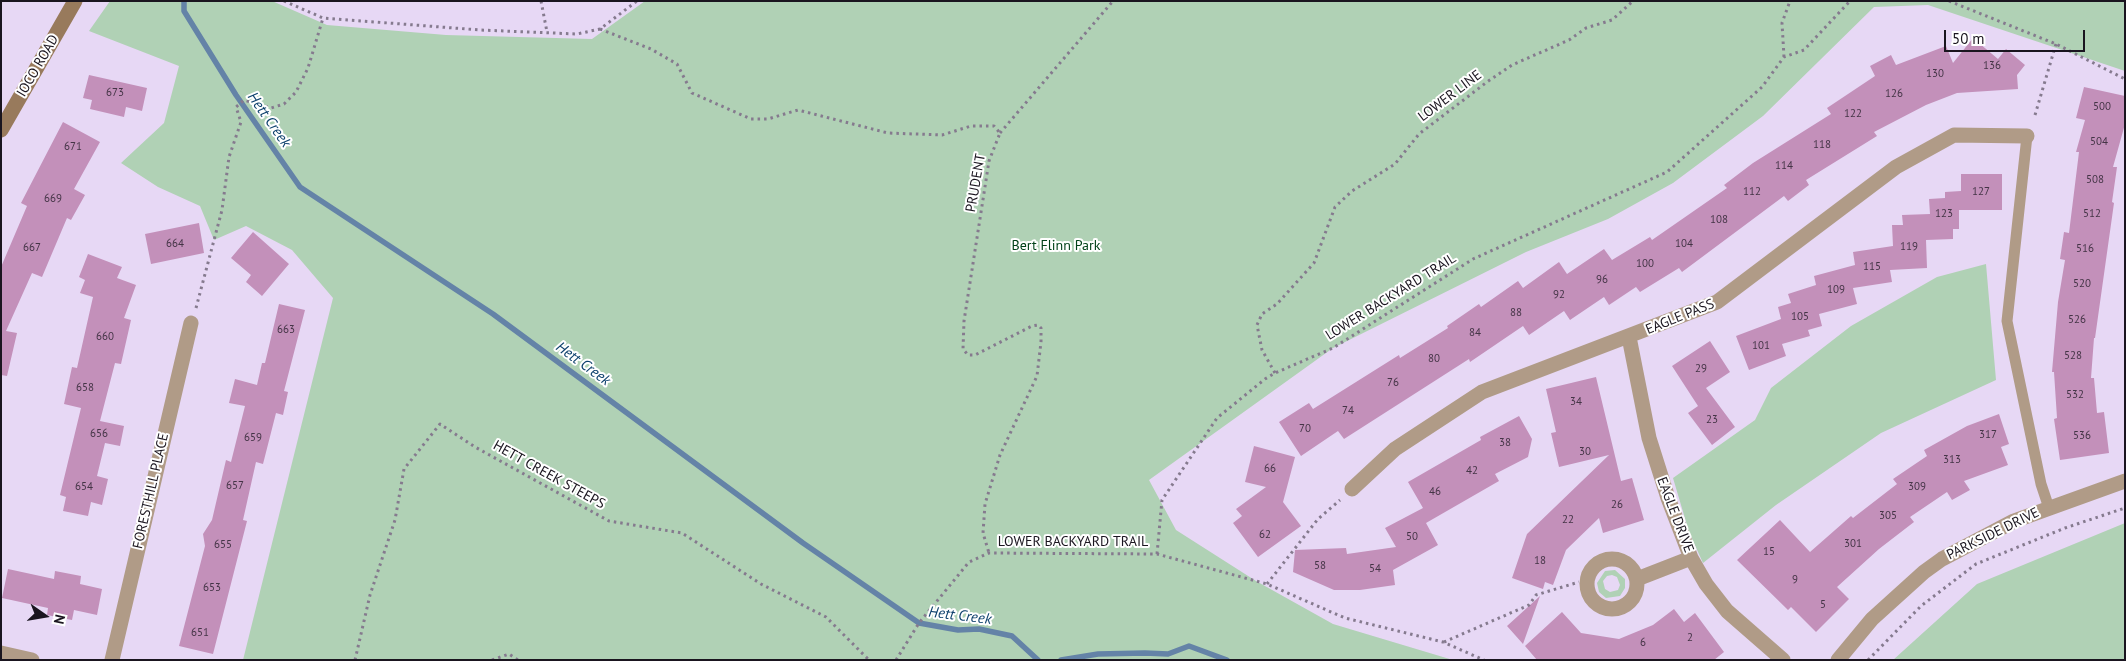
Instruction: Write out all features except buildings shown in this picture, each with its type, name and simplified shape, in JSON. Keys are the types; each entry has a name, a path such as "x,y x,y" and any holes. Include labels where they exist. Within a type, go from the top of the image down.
{"main road":[{"name":"IOCO ROAD","path":"1,130 75,1"}],"street":[{"name":"EAGLE PASS","path":"1352,489 1395,449 1482,392 1717,302 1896,167 1954,134 2027,136"},
{"name":"FORESTHILL PLACE","path":"112,660 191,323"},
{"name":"EAGLE DRIVE","path":"1629,337 1649,438 1668,498 1691,558 1706,584 1727,611 1783,660"},
{"name":"PARKSIDE DRIVE","path":"1838,660 1872,619 1924,572 1965,546 2014,521 2125,481"},
{"path":"1637,579 1691,558"},
{"path":"1,653 32,660"}],"lane":[{"path":"2027,136 2007,321 2041,484 2049,508"}],"path":[{"path":"284,1 323,18 480,30 577,34 600,29 637,1"},
{"path":"541,1 547,32"},
{"path":"600,29 651,49 677,64 692,93 751,118 768,118 798,110 888,133 942,135 971,126 994,126 1000,133 1113,1"},
{"name":"LOWER LINE","path":"1275,373 1262,350 1257,326 1262,314 1277,304 1314,263 1335,207 1352,192 1395,164 1419,134 1512,65 1569,40 1586,28 1612,20 1633,1"},
{"path":"1790,1 1782,23 1784,57 1804,50 1850,1"},
{"path":"1949,1 2056,44 2125,79"},
{"path":"191,323 222,210 230,157 241,122 236,107 244,100 271,108 284,104 296,92 308,68 323,18"},
{"path":"2035,115 2056,44"},
{"name":"LOWER BACKYARD TRAIL","path":"896,660 919,623 969,562 989,553 1157,554 1162,500 1217,418 1275,373 1333,348 1473,259 1667,172 1762,87 1784,57"},
{"name":"PRUDENT","path":"989,553 983,533 985,504 1000,455 1037,376 1042,342 1041,328 1038,325 1032,326 975,355 968,355 963,349 964,321 989,161 1000,133"},
{"name":"HETT CREEK STEEPS","path":"355,660 370,595 395,520 404,469 440,424 475,447 609,521 682,533 761,584 826,617 869,660"},
{"path":"1268,584 1318,519 1352,489"},
{"path":"1868,660 1921,606 1976,564 2065,528 2125,508"},
{"path":"1157,554 1268,584 1345,618 1443,642 1484,660"},
{"path":"1443,642 1529,605 1536,595 1578,582"},
{"path":"492,660 509,654 518,660"}],"green space":[{"name":"Bert Flinn Park","path":"110,1 272,1 327,25 446,35 592,39 645,1 2125,1 2125,71 1928,5 1874,7 1763,116 1673,183 1608,219 1526,252 1333,348 1149,480 1176,530 1256,581 1333,624 1453,660 243,660 333,298 292,250 246,226 214,240 200,206 158,187 121,163 164,123 179,66 89,31"},
{"path":"1986,264 1996,380 1881,433 1776,505 1703,563 1689,532 1673,478 1755,420 1771,388 1851,326 1937,277"},
{"path":"2125,523 2125,660 1893,660 1977,584"},
{"path":"1615,570 1625,579 1625,588 1620,596 1606,598 1599,592 1597,583 1605,571","holes":["1607,576 1617,577 1620,585 1618,590 1610,592 1605,589 1603,581"]}],"waterway":[{"name":"Hett Creek","path":"184,1 184,11 236,95 300,187 493,314 803,543 919,623 958,630 979,629 1012,636 1038,660"},
{"name":"Hett Creek","path":"1061,660 1098,654 1168,654 1189,646 1227,660"}]}
